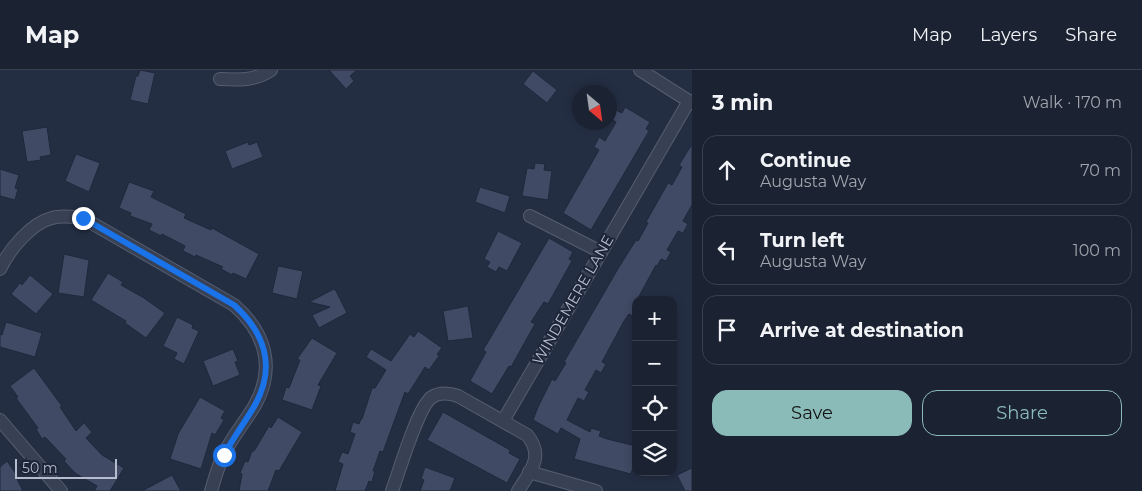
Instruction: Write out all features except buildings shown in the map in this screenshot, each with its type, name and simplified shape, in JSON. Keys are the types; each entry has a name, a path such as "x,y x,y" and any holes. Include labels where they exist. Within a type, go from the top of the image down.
{"street":[{"path":"220,79 246,80 257,78 271,70"},
{"path":"640,70 690,102"},
{"name":"WINDEMERE LANE","path":"503,421 690,102"},
{"path":"0,269 4,260 18,242 37,226 51,218 68,216 83,218 234,305 246,315 262,341 266,356 266,372 262,389 255,405 224,455 216,472 211,491"},
{"path":"530,216 601,252"},
{"path":"392,491 423,408 433,396 441,393 450,393 458,396 527,435 534,443 536,453 534,463 518,491"},
{"path":"0,420 62,491"},
{"path":"529,472 596,491"}],"route":[{"path":"83,218 234,305 246,315 256,329 266,356 266,372 262,389 255,405 232,439 224,455"}]}
